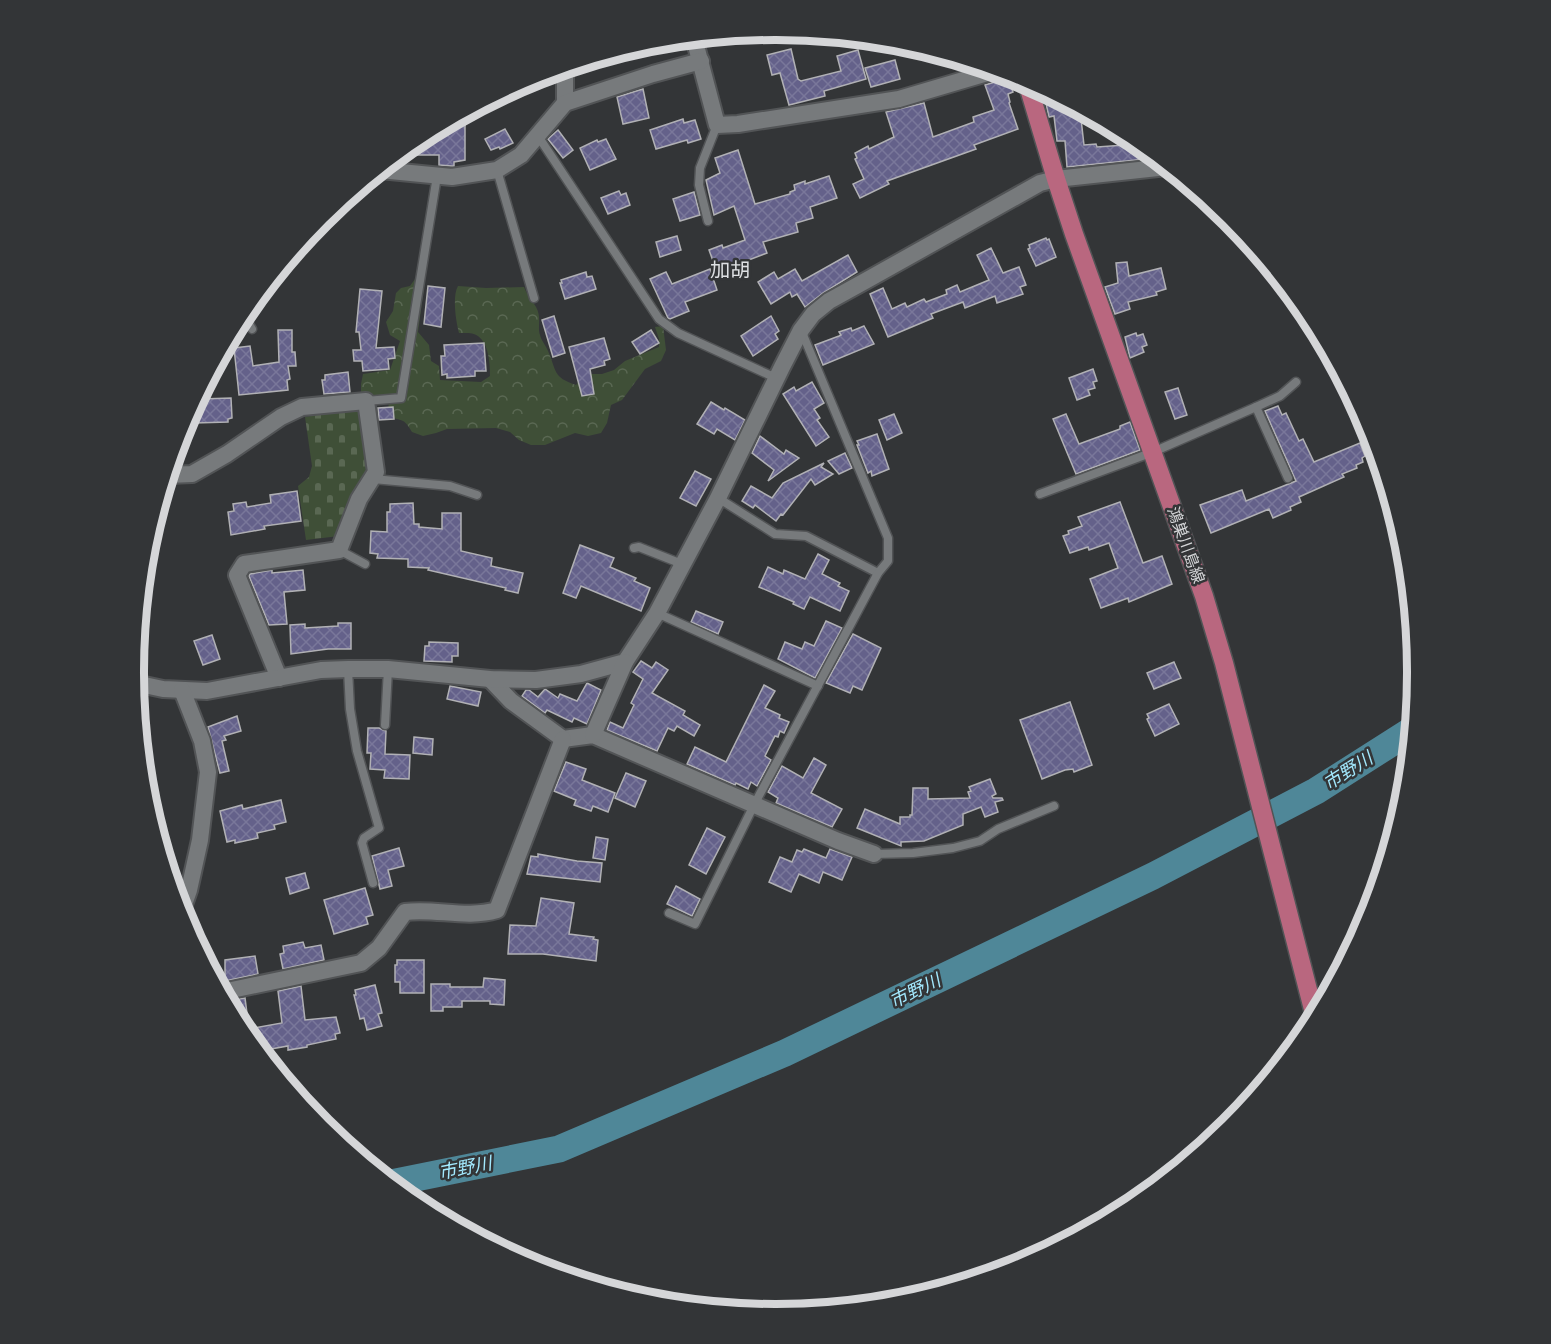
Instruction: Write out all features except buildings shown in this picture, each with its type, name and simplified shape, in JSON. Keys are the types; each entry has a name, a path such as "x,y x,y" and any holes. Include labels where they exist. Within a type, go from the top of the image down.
{"main road":[{"name":"鴻巣川島線","path":"1031,95 1056,179 1204,596 1313,1004"}],"street":[{"path":"696,46 717,125 738,124 898,99 979,74"},
{"path":"391,171 463,177 497,170 522,155 565,103 701,61"},
{"path":"565,77 565,103"},
{"path":"593,735 625,662 657,613 718,498 801,330 813,314 829,302 1040,183 1056,179 1156,168"},
{"path":"176,475 192,474 227,454 281,417 302,407 366,401 376,472 359,499 339,550 244,564 237,575 279,678"},
{"path":"144,685 163,689 207,691 321,670 348,669 388,669 490,679 547,679 581,674 625,662"},
{"path":"490,679 511,701 563,738 593,735 838,841 874,854"},
{"path":"182,690 202,741 208,772 200,840 186,898"},
{"path":"230,990 351,967 361,963 379,948 405,912 417,910 481,914 497,910 563,738"}],"lane":[{"path":"708,221 699,185 700,168 717,125"},
{"path":"538,136 659,319 678,333 776,378"},
{"path":"497,170 534,298"},
{"path":"366,401 401,399 437,176"},
{"path":"249,323 252,328"},
{"path":"669,913 695,924 754,805 878,573 888,561 888,538 801,330"},
{"path":"1040,494 1153,452 1256,407 1280,396 1296,382"},
{"path":"1256,407 1288,478"},
{"path":"373,479 450,486 477,495"},
{"path":"718,498 774,534 806,536 878,573"},
{"path":"634,548 639,547 682,564"},
{"path":"339,550 365,564"},
{"path":"657,613 818,686"},
{"path":"348,669 350,709 357,751 379,828 364,838 362,843 373,883"},
{"path":"386,725 388,669"},
{"path":"874,854 914,853 953,848 980,841 998,829 1054,806"}],"green space":[{"path":"415,279 425,280 418,332 429,345 431,361 439,366 440,380 481,382 490,376 485,344 474,334 459,333 455,302 458,286 524,287 538,311 539,332 556,372 563,379 576,385 585,374 602,374 614,370 625,361 659,347 655,327 663,326 666,350 661,361 645,369 622,400 611,405 607,423 601,433 588,436 575,433 545,445 531,445 519,440 510,432 496,428 447,429 423,436 412,432 403,421 388,414 389,399 361,392 363,374 390,370 400,341 390,335 386,322 393,311 396,293 401,288 410,286"},
{"path":"351,409 358,412 360,419 368,474 339,536 306,540 298,486 309,477 312,466 305,417"}],"waterway":[{"name":"市野川","path":"402,1181 559,1149 785,1053 1153,876 1316,791 1404,735"}],"district":[{"name":"加胡","path":"730,270"}]}
